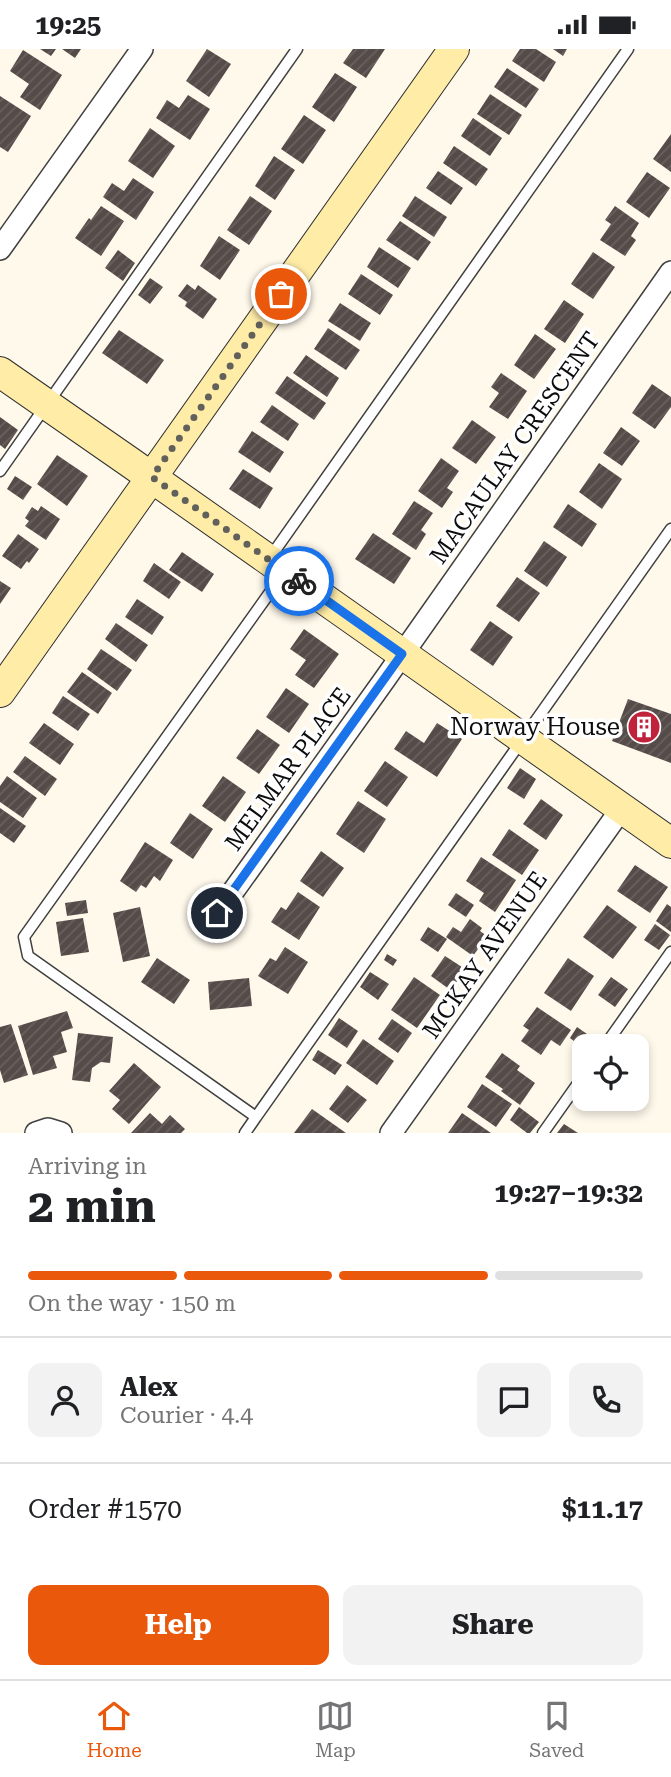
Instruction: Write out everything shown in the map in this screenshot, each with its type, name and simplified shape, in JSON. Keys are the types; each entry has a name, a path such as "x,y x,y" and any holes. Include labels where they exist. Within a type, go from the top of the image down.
{"street":[{"path":"0,249 142,49"},
{"path":"0,692 454,49"},
{"name":"MACAULAY CRESCENT","path":"402,654 671,272"},
{"path":"0,372 671,843"},
{"name":"MELMAR PLACE","path":"217,913 402,654"},
{"name":"MCKAY AVENUE","path":"391,1133 622,808"},
{"path":"36,1133 48,1129 61,1133"}],"lane":[{"path":"0,471 297,49"},
{"path":"256,1117 28,956 24,937 628,49"},
{"path":"245,1133 671,529"},
{"path":"613,1034 671,952"},
{"path":"543,1133 572,1092"}],"building":[{"path":"40,49 56,49 51,56"},
{"path":"62,49 81,49 75,58"},
{"path":"207,49 231,64 209,97 186,81"},
{"path":"353,49 385,49 366,78 343,63"},
{"path":"520,49 536,49 556,62 544,82 512,61"},
{"path":"553,49 567,49 563,56"},
{"path":"23,50 62,75 40,110 20,97 29,84 10,71"},
{"path":"507,68 539,89 526,108 494,87"},
{"path":"335,73 357,87 334,122 312,107"},
{"path":"490,94 522,115 509,135 477,114"},
{"path":"188,95 210,109 190,140 156,118 167,100 179,108"},
{"path":"0,96 31,116 8,152 0,147"},
{"path":"304,115 326,130 303,164 281,149"},
{"path":"473,118 502,138 490,156 461,136"},
{"path":"150,128 175,146 153,178 128,161"},
{"path":"671,134 671,172 653,159"},
{"path":"454,146 488,169 476,186 443,163"},
{"path":"274,156 295,170 275,200 255,186"},
{"path":"438,171 463,188 451,205 426,188"},
{"path":"647,172 670,188 649,218 626,202"},
{"path":"133,178 154,192 136,220 103,197 112,183 124,191"},
{"path":"250,196 272,211 249,245 227,230"},
{"path":"415,196 447,217 434,237 402,216"},
{"path":"101,206 124,221 101,256 75,238"},
{"path":"615,206 639,223 631,236 636,240 625,256 600,240 611,224 605,220"},
{"path":"400,221 431,242 418,261 386,240"},
{"path":"219,236 240,250 220,280 200,266"},
{"path":"379,247 411,268 398,288 367,267"},
{"path":"118,250 135,263 123,281 105,268"},
{"path":"593,252 615,267 593,299 571,284"},
{"path":"361,274 393,295 380,315 348,294"},
{"path":"150,278 163,287 150,304 138,295"},
{"path":"187,284 195,290 198,285 217,299 203,319 185,306 187,302 178,296"},
{"path":"564,300 584,314 565,343 544,329"},
{"path":"340,303 371,323 360,341 328,321"},
{"path":"328,328 360,350 346,370 314,349"},
{"path":"119,330 164,360 147,384 102,353"},
{"path":"535,334 556,349 534,379 514,365"},
{"path":"306,355 339,378 327,397 293,373"},
{"path":"501,373 527,391 508,419 489,407 499,393 491,387"},
{"path":"287,376 326,403 314,420 275,393"},
{"path":"652,384 671,397 671,407 655,429 632,413"},
{"path":"272,405 299,424 288,441 260,422"},
{"path":"0,417 18,430 5,449 0,445"},
{"path":"472,420 496,437 476,464 452,448"},
{"path":"621,427 640,441 622,466 603,453"},
{"path":"252,431 284,452 270,473 238,452"},
{"path":"57,455 88,476 67,506 37,484"},
{"path":"441,458 459,471 447,488 453,492 442,508 418,491"},
{"path":"599,463 622,479 602,509 579,492"},
{"path":"243,469 273,488 260,509 229,489"},
{"path":"15,476 32,487 23,500 7,489"},
{"path":"414,501 433,513 421,530 426,534 416,550 392,534"},
{"path":"568,504 597,524 582,547 553,527"},
{"path":"41,506 60,519 46,540 25,526 29,521 25,518 32,507 38,511"},
{"path":"373,533 411,558 394,584 355,559"},
{"path":"18,534 39,549 21,569 2,556"},
{"path":"544,541 567,557 547,587 524,571"},
{"path":"182,552 214,574 202,592 169,570"},
{"path":"154,563 181,582 169,599 143,581"},
{"path":"517,577 540,593 519,622 496,606"},
{"path":"0,581 11,588 0,604"},
{"path":"137,599 164,617 152,635 125,617"},
{"path":"490,621 513,637 493,666 470,650"},
{"path":"116,623 148,645 136,662 105,639"},
{"path":"304,629 339,654 314,688 295,675 306,660 290,649"},
{"path":"101,649 132,670 117,691 87,669"},
{"path":"82,672 112,693 98,714 67,692"},
{"path":"286,688 309,704 289,733 266,717"},
{"path":"63,696 90,714 78,731 52,713"},
{"name":"Norway House","path":"628,699 671,714 671,763 612,741"},
{"path":"44,723 74,744 60,765 29,743"},
{"path":"437,723 462,739 437,777 394,749 406,731 424,743"},
{"path":"257,729 280,745 259,774 236,758"},
{"path":"25,756 57,779 45,796 13,772"},
{"path":"385,761 408,777 387,807 364,791"},
{"path":"520,768 536,779 524,799 507,788"},
{"path":"7,776 37,798 23,818 0,802 0,786"},
{"path":"223,776 246,792 225,822 202,806"},
{"path":"541,799 563,815 546,840 523,824"},
{"path":"358,801 386,819 364,853 336,834"},
{"path":"0,808 26,826 14,843 0,833"},
{"path":"190,813 213,829 193,859 170,843"},
{"path":"509,829 539,850 522,875 492,855"},
{"path":"145,842 173,860 160,881 154,876 146,888 141,885 136,892 120,881"},
{"path":"321,851 344,868 323,897 300,881"},
{"path":"481,857 516,880 495,912 479,901 484,893 466,881"},
{"path":"635,865 668,887 650,913 617,891"},
{"path":"298,892 320,907 299,940 271,922 281,907 286,910"},
{"path":"456,893 474,905 466,917 448,905"},
{"path":"86,900 88,913 67,916 65,903"},
{"path":"667,904 671,907 671,932 656,921"},
{"path":"607,905 637,927 613,959 583,937"},
{"path":"140,907 150,956 123,962 113,913"},
{"path":"83,918 89,952 61,956 56,922"},
{"path":"470,919 482,928 480,931 487,936 473,956 446,937 453,927 461,932"},
{"path":"655,924 670,935 659,950 644,940"},
{"path":"428,927 447,939 438,952 420,940"},
{"path":"285,947 308,962 288,994 258,976 270,958 276,961"},
{"path":"387,954 397,960 393,966 384,960"},
{"path":"445,956 465,969 449,989 431,976"},
{"path":"157,958 190,980 174,1004 141,982"},
{"path":"568,958 594,976 571,1011 544,993"},
{"path":"370,972 389,984 378,1000 360,987"},
{"path":"414,977 440,995 417,1028 391,1010"},
{"path":"611,977 628,989 615,1007 598,995"},
{"path":"249,978 252,1006 210,1010 208,982"},
{"path":"537,1007 571,1030 560,1046 551,1040 541,1055 521,1041 529,1030 523,1026"},
{"path":"67,1011 73,1028 61,1032 67,1052 53,1056 57,1068 33,1075 18,1026"},
{"path":"339,1018 358,1031 347,1048 328,1035"},
{"path":"392,1019 412,1033 398,1053 378,1039"},
{"path":"11,1024 28,1075 4,1083 0,1070 0,1027"},
{"path":"577,1027 587,1034 573,1034"},
{"path":"78,1033 113,1037 110,1063 101,1062 92,1068 90,1082 72,1080"},
{"path":"363,1039 394,1061 377,1085 346,1063"},
{"path":"318,1050 342,1065 335,1075 312,1060"},
{"path":"502,1053 520,1066 517,1070 535,1083 520,1105 485,1077"},
{"path":"134,1063 161,1087 129,1124 112,1109 120,1100 109,1091"},
{"path":"482,1084 512,1104 496,1127 467,1107"},
{"path":"347,1085 367,1100 348,1123 329,1109"},
{"path":"519,1107 539,1122 530,1133 510,1120"},
{"path":"312,1109 346,1133 294,1133"},
{"path":"150,1113 162,1124 170,1115 185,1129 181,1133 131,1133"},
{"path":"462,1113 491,1133 448,1133"},
{"path":"564,1124 578,1133 557,1133"}],"way so far":[{"path":"281,294 152,477 299,581"}],"place":[{"name":"Norway House","path":"644,727"}],"route":[{"path":"217,913 402,654 299,581"}]}
